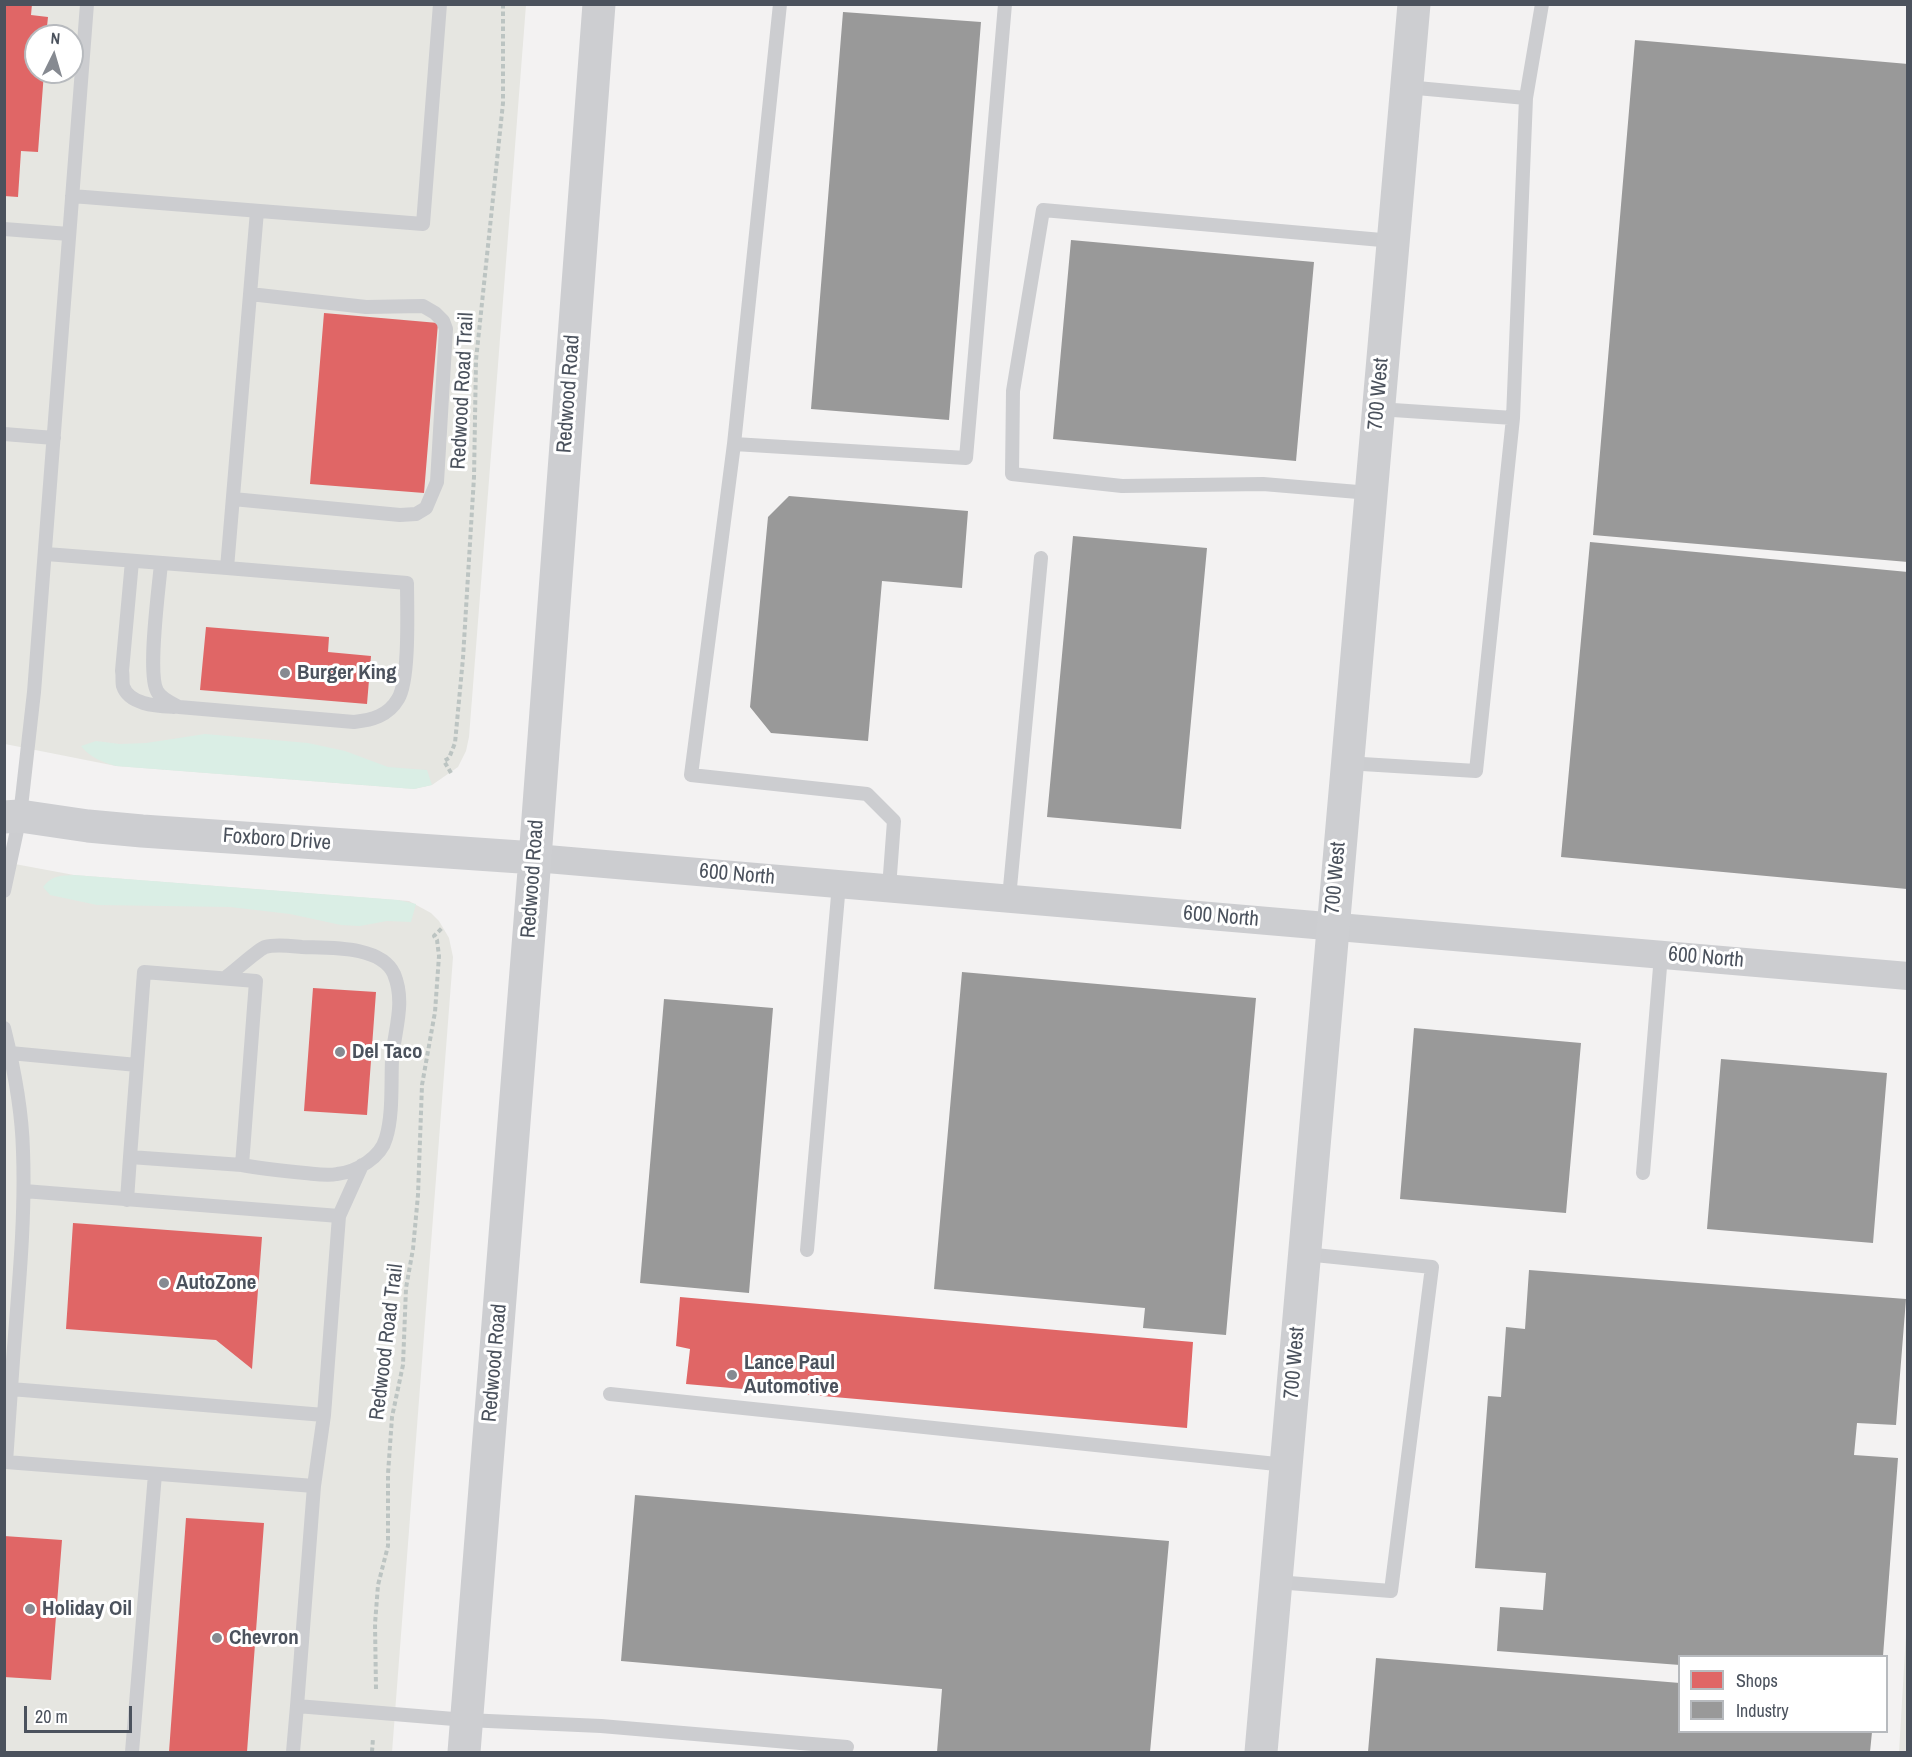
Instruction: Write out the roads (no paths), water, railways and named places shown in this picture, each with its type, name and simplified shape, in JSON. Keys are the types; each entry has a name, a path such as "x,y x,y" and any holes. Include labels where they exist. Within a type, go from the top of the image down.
{"street":[{"name":"Redwood Road","path":"464,1752 535,858 599,4"},
{"name":"700 West","path":"1261,1752 1331,926 1414,4"},
{"name":"Foxboro Drive","path":"10,812 88,826 142,831 535,858"},
{"name":"600 North","path":"535,858 1908,976"}],"lane":[{"path":"4,891 10,812 34,692 87,4"},
{"path":"72,196 423,224 441,4"},
{"path":"780,4 734,444 691,775 867,794 894,821 889,888"},
{"path":"734,444 966,458 1005,4"},
{"path":"1346,763 1476,771 1513,418 1526,98 1542,4"},
{"path":"1406,87 1526,98"},
{"path":"1370,493 1263,484 1122,486 1012,474 1013,391 1043,210 1393,241"},
{"path":"227,568 257,211"},
{"path":"4,229 69,234"},
{"path":"233,499 400,515 416,514 426,508 437,482 446,329 443,321 423,306 366,307 250,294"},
{"path":"1378,409 1513,418"},
{"path":"4,434 54,438"},
{"path":"46,554 407,583 407,643 403,685 399,698 389,711 380,717 354,722 151,705 140,702 129,695 123,686 122,671 132,561"},
{"path":"1009,898 1041,558"},
{"path":"161,563 153,667 154,682 157,692 165,700 179,707"},
{"path":"807,1250 839,884"},
{"path":"130,1157 337,1174 351,1171 362,1165 381,1149 388,1127 393,1055 399,1014 399,996 393,973 387,964 361,951 278,946 264,948 225,978"},
{"path":"1642,1173 1661,955"},
{"path":"127,1200 144,972 256,981 242,1165"},
{"path":"4,1028 21,1127 24,1191 6,1462 314,1486"},
{"path":"10,1053 137,1065"},
{"path":"293,1752 314,1486 324,1415 339,1216 362,1165"},
{"path":"24,1191 339,1216"},
{"path":"1276,1582 1391,1591 1432,1267 1305,1254"},
{"path":"11,1389 324,1415"},
{"path":"610,1394 1286,1465"},
{"path":"132,1752 155,1474"},
{"path":"297,1706 466,1720 601,1726 847,1747"}],"place":[{"name":"Burger King","path":"285,673"},
{"name":"Del Taco","path":"340,1052"},
{"name":"AutoZone","path":"164,1283"},
{"name":"Lance Paul Automotive","path":"732,1375"},
{"name":"Holiday Oil","path":"30,1609"},
{"name":"Chevron","path":"217,1638"}]}
